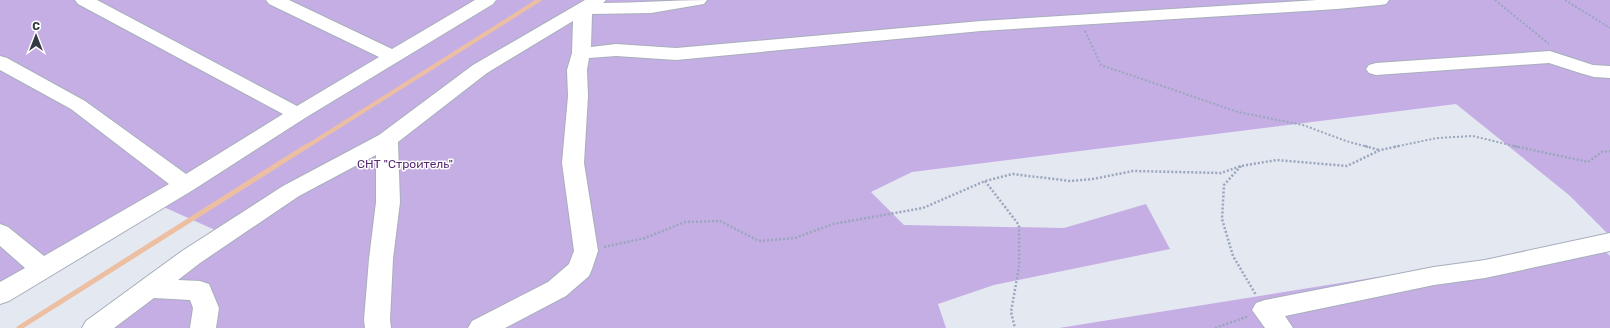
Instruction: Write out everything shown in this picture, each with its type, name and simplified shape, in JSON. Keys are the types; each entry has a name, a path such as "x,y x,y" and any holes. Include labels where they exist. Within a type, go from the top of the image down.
{"lane":[{"path":"84,0 230,80 298,114"},
{"path":"274,0 394,57"},
{"path":"95,328 151,288 191,256 255,216 291,191 387,140 480,69 590,4 651,8 698,0"},
{"path":"581,53 616,50 676,54 904,32 1079,19 1337,4 1380,0"},
{"path":"0,294 185,185 298,114 394,57 473,2"},
{"path":"481,328 557,288 580,269 586,251 573,163 578,96 576,70 581,53 590,4"},
{"path":"1376,69 1550,57 1567,61 1582,68 1597,72 1610,72"},
{"path":"0,62 78,105 185,185"},
{"path":"378,328 377,320 381,259 388,202 387,140"},
{"path":"0,232 43,269"},
{"path":"1272,319 1434,276 1485,269 1610,242"},
{"path":"151,288 178,288 200,291 206,308 203,328"}],"path":[{"path":"1496,0 1566,58 1567,61"},
{"path":"1565,0 1610,28"},
{"path":"1079,19 1101,65 1238,112 1303,125 1346,141 1380,150"},
{"path":"586,251 645,238 685,222 720,221 759,241 795,238 833,224 923,208 985,181 1013,174 1070,181 1093,180 1133,171 1221,173 1241,166 1277,160 1347,166 1380,150 1437,138 1473,136 1542,153 1588,162 1602,152 1610,151"},
{"path":"1215,328 1272,319 1232,256 1222,219 1224,185 1241,166"},
{"path":"985,181 1019,225 1019,267 1011,312 1014,328"}],"green space":[{"name":"СНТ \"Строитель\"","path":"0,0 1610,0 1610,236 1569,195 1456,104 912,172 871,192 904,225 1064,228 1146,204 1170,249 994,285 938,304 946,328 91,328 224,234 148,200 0,287"},
{"path":"1596,242 1610,256 1610,328 1059,328"}],"waterway":[{"path":"306,147 539,0"},
{"path":"19,328 307,146"}]}
